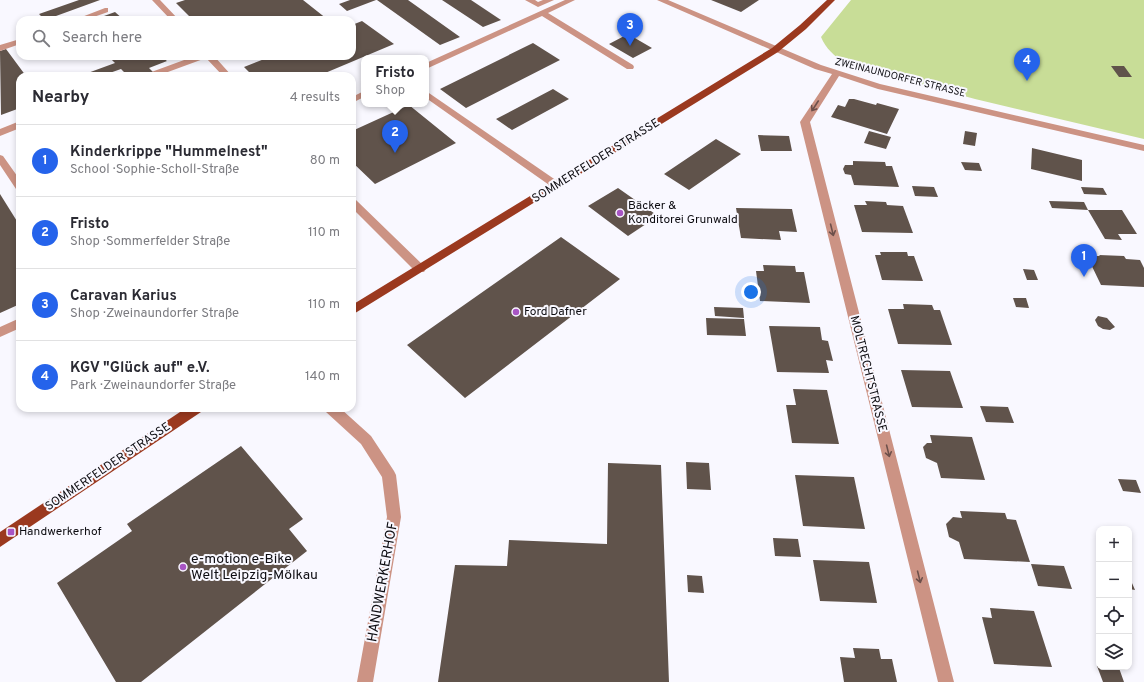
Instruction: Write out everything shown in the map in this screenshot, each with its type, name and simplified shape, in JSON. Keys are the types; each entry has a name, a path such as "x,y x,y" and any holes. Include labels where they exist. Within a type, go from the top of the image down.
{"main road":[{"name":"SOMMERFELDER STRASSE","path":"356,309 775,50 803,27 831,0"},
{"name":"SOMMERFELDER STRASSE","path":"0,540 185,412"}],"street":[{"path":"156,0 171,16"},
{"path":"529,0 538,5 550,0"},
{"path":"429,65 571,0"},
{"name":"ZWEINAUNDORFER STRASSE","path":"661,0 775,50 836,74 878,86 1144,148"},
{"path":"89,16 106,10"},
{"path":"542,13 630,67"},
{"path":"0,48 16,42"},
{"path":"160,72 192,60"},
{"path":"213,60 224,72"},
{"name":"MOLTRECHTSTRASSE","path":"836,74 805,122 946,682"},
{"path":"429,96 556,185"},
{"path":"0,133 16,126"},
{"path":"1144,148 1144,154"},
{"path":"0,158 16,181"},
{"path":"356,206 420,269"},
{"path":"0,332 16,325"},
{"name":"HANDWERKERHOF","path":"335,412 366,440 389,475 394,517 365,682"}],"green space":[{"path":"851,0 1144,0 1144,139 975,99 844,63 828,48 821,37"}],"building":[{"path":"79,0 100,0 56,16 41,16 39,14"},
{"path":"185,0 303,0 323,16 189,16 176,3"},
{"path":"350,0 376,0 347,11 339,4"},
{"path":"377,0 408,0 460,37 440,45"},
{"path":"442,0 471,0 501,20 483,27"},
{"path":"711,0 759,0 741,12"},
{"path":"115,12 120,16 104,16"},
{"path":"362,21 394,44 368,55 361,55 361,58 356,60 356,23"},
{"path":"628,34 652,48 633,58 609,44"},
{"path":"533,43 560,60 466,108 440,89"},
{"path":"6,49 23,72 16,72 16,109 1,115 0,51"},
{"path":"112,60 167,61 149,68 153,72 124,72 121,69 112,72 90,72 115,63"},
{"path":"262,60 356,60 328,72 249,72 244,67"},
{"path":"1111,66 1124,66 1132,77 1119,77"},
{"path":"553,89 569,99 512,130 496,119"},
{"path":"849,99 876,105 877,103 899,109 887,134 831,117 838,105 845,107"},
{"path":"405,107 411,107 456,143 375,184 356,166 356,129"},
{"path":"869,131 891,137 886,149 864,143"},
{"path":"965,131 977,133 975,146 963,144"},
{"path":"758,135 789,136 792,151 761,151"},
{"path":"716,139 741,154 689,190 664,174"},
{"path":"1032,148 1082,160 1082,181 1031,169"},
{"path":"853,161 885,162 886,166 892,166 899,187 854,185 851,175 845,174 843,169 845,165 853,165"},
{"path":"961,162 979,163 982,171 965,170"},
{"path":"912,186 934,187 938,197 915,196"},
{"path":"1081,187 1103,188 1107,195 1084,194"},
{"path":"618,188 658,216 628,236 588,206"},
{"path":"0,194 16,220 16,306 0,313"},
{"path":"865,201 886,202 887,205 903,206 913,233 862,232 854,205 867,205"},
{"path":"1049,201 1084,202 1088,210 1052,208"},
{"path":"736,208 792,209 797,232 779,231 781,240 741,238"},
{"path":"1088,210 1122,210 1137,234 1118,234 1122,240 1105,239"},
{"name":"Ford Dafner","path":"561,237 620,279 465,398 407,345"},
{"path":"880,252 907,252 908,256 914,256 923,281 882,280 875,255 881,255"},
{"path":"1099,255 1124,256 1126,259 1140,260 1144,268 1144,287 1101,285 1087,256 1100,256"},
{"path":"763,265 795,266 796,272 804,272 810,303 760,301 756,271 764,271"},
{"path":"1023,269 1034,270 1038,280 1027,280"},
{"path":"1013,298 1026,298 1029,308 1016,307"},
{"path":"903,304 932,305 934,310 940,310 952,345 898,344 888,309 904,309"},
{"path":"714,307 743,308 744,318 715,316"},
{"path":"1098,316 1107,318 1115,327 1110,330 1103,329 1098,326 1095,320"},
{"path":"706,318 744,319 746,336 707,335"},
{"path":"769,326 820,327 822,340 828,341 833,361 826,360 829,373 777,372"},
{"path":"901,370 950,371 963,408 912,407"},
{"path":"793,389 827,390 839,444 792,443 786,405 796,405"},
{"path":"980,406 1008,407 1014,423 986,422"},
{"path":"930,435 972,437 985,480 941,478 937,463 926,458 923,447 927,443 932,443"},
{"name":"e-motion e-Bike Welt Leipzig-Mölkau","path":"241,446 303,519 289,529 307,551 141,682 116,682 57,583 132,531 127,524"},
{"path":"686,462 709,463 711,490 687,489"},
{"path":"608,463 661,465 669,682 438,682 455,565 507,566 509,540 607,544"},
{"path":"795,475 854,477 865,529 803,526"},
{"path":"1118,479 1136,480 1141,493 1123,491"},
{"path":"960,511 1005,513 1007,519 1016,520 1030,562 964,559 959,542 949,537 946,524 953,517 962,518"},
{"path":"773,538 798,539 801,557 775,556"},
{"path":"813,560 869,562 877,603 820,601"},
{"path":"1031,564 1064,566 1072,589 1038,586"},
{"path":"687,575 702,576 704,593 688,592"},
{"path":"990,608 1034,611 1052,667 994,664 982,617 992,618"},
{"path":"853,648 879,649 881,659 892,659 897,682 844,682 840,657 855,658"},
{"path":"1098,670 1120,670 1124,682 1103,682"}],"place":[{"name":"Caravan Karius","path":"630,46"},
{"name":"KGV \"Glück auf\" e.V.","path":"1027,81"},
{"name":"Fristo","path":"395,153"},
{"name":"Bäcker & Konditorei Grunwald","path":"620,213"},
{"name":"Kinderkrippe \"Hummelnest\"","path":"1084,277"},
{"name":"Ford Dafner","path":"516,312"},
{"name":"Handwerkerhof","path":"11,532"},
{"name":"e-motion e-Bike Welt Leipzig-Mölkau","path":"183,567"}]}
